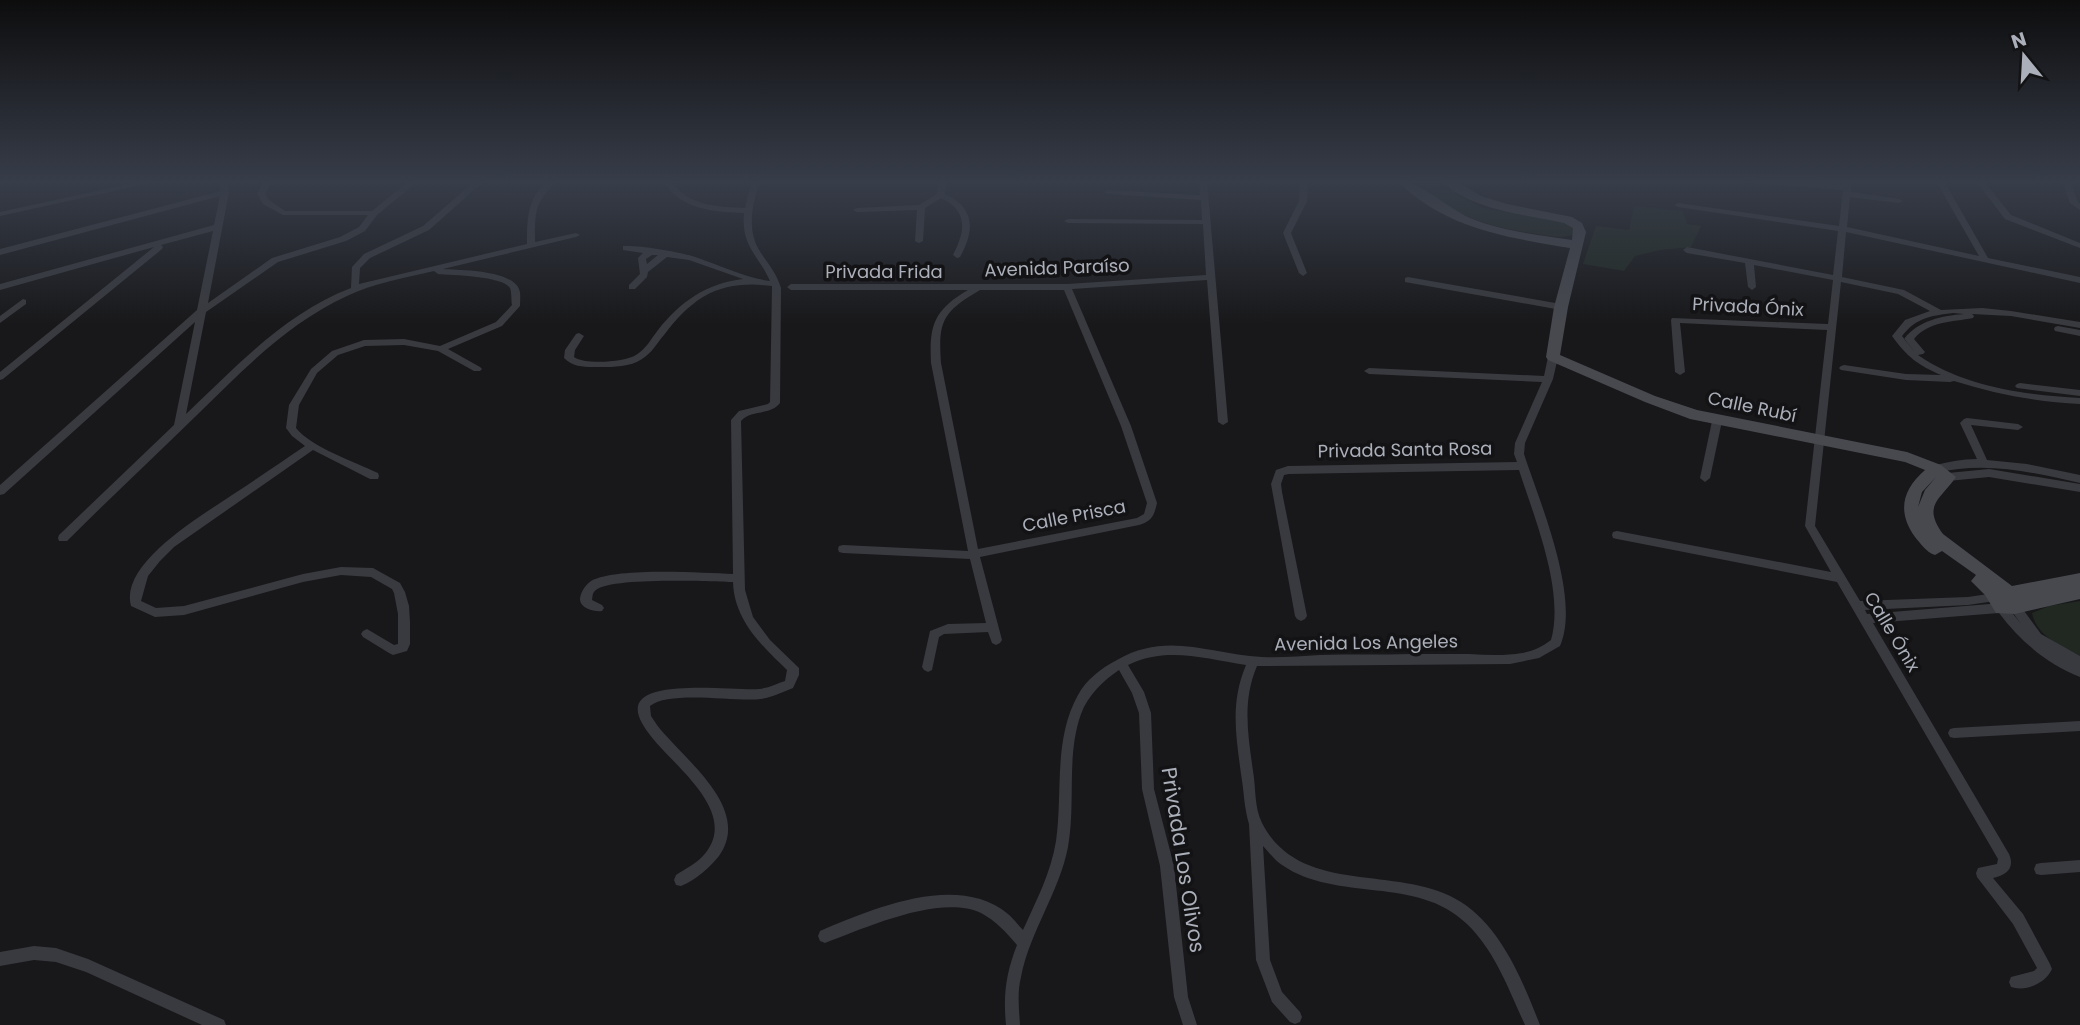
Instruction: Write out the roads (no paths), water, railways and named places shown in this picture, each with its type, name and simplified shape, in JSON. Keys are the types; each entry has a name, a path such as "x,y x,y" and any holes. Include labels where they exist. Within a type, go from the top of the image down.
{"street":[{"path":"0,252 87,229"},
{"path":"0,286 211,229"},
{"path":"179,425 217,229"},
{"path":"0,491 203,310 263,266 293,253 343,239 362,229"},
{"path":"355,288 356,267 367,256 424,229"},
{"path":"531,229 531,246"},
{"path":"681,880 713,856 724,834 724,824 717,806 652,728 644,712 644,705 650,698 661,694 769,693 789,684 793,675 793,668 766,643 748,619 737,578 736,420 742,413 775,404 777,286 749,239 749,229"},
{"path":"919,241 920,229"},
{"path":"957,255 966,238 966,229"},
{"path":"1206,229 1223,422"},
{"path":"1289,229 1287,233 1303,273"},
{"path":"1490,229 1577,245 1580,229"},
{"path":"1843,229 2080,280"},
{"name":"Calle Ónix","path":"1843,229 1810,526 2004,858 2005,865 2000,870 1987,871 1983,873 1984,877 2018,919 2045,969 2038,978 2016,982"},
{"path":"1969,229 1985,259"},
{"path":"2037,229 2080,246"},
{"path":"63,538 277,334 304,315 355,288 576,235"},
{"path":"0,377 164,243"},
{"name":"Avenida Los Angeles","path":"1295,1017 1276,997 1263,960 1254,822 1239,710 1242,683 1253,661 1517,658 1541,654 1551,648 1560,637 1561,606 1552,561 1519,454 1520,443 1548,379 1561,307 1577,245"},
{"path":"626,248 691,257 746,276 755,282"},
{"path":"1687,250 1901,292 1950,318"},
{"path":"644,271 642,258 650,252"},
{"path":"632,287 644,271 666,253"},
{"path":"1749,262 1752,287"},
{"path":"424,271 500,278 509,283 517,298 516,306 499,324 441,349"},
{"name":"Avenida Paraíso","path":"996,640 974,554 936,363 934,337 940,314 977,288 1067,287 1210,277"},
{"path":"1408,280 1561,307"},
{"path":"579,337 569,355 576,363 634,360 642,355 678,311 693,299 720,286 755,282 777,286"},
{"name":"Privada Frida","path":"791,287 977,288"},
{"name":"Calle Prisca","path":"843,549 966,556 1139,521 1149,516 1153,510 1152,503 1113,393 1067,287"},
{"path":"0,320 23,302"},
{"path":"1956,376 1910,352 1897,336 1899,331 1910,323 1940,312 1979,310 2080,325"},
{"path":"1956,376 1923,355 1909,339 1913,332 1950,318 1972,316 1997,317 2080,333"},
{"name":"Privada Ónix","path":"1680,372 1675,320 1830,327"},
{"path":"374,476 312,446 291,428 291,416 302,388 322,361 335,353 364,343 404,342 441,349 477,369"},
{"name":"Calle Rubí","path":"1553,357 1650,399 1717,421 1907,457 1942,473"},
{"path":"1844,368 1906,377 1956,376 2078,399"},
{"path":"1370,371 1548,379"},
{"path":"1706,478 1717,421"},
{"path":"1984,463 1966,421 2018,427"},
{"path":"312,446 178,537 159,553 140,580 135,603 139,608 150,612 166,612 228,601 310,575 361,571 384,577 397,587 401,600 404,644 402,648 393,650 367,634"},
{"path":"2080,479 1984,463 1957,464 1942,473 1927,496 1923,508 1925,519 1947,547 2005,601 2037,636 2080,662"},
{"name":"Privada Santa Rosa","path":"1301,616 1276,484 1280,473 1288,470 1523,466"},
{"path":"1942,473 1989,473 2080,488"},
{"path":"1617,535 1839,578"},
{"path":"598,608 586,602 589,590 596,584 641,579 737,578"},
{"path":"1858,606 2005,601 2080,579"},
{"path":"1866,619 2080,592"},
{"path":"2005,601 2014,625 2036,648 2080,672"},
{"path":"928,667 934,634 941,629 982,629 993,626"},
{"path":"1013,1025 1011,985 1023,941 1050,888 1058,864 1064,826 1069,742 1074,717 1082,699 1092,685 1121,663 1156,650 1181,650 1253,661"},
{"name":"Privada Los Olivos","path":"1121,663 1138,692 1145,713 1148,789 1167,866 1181,997 1191,1025"},
{"path":"1954,733 2080,726"},
{"path":"1254,822 1285,862 1308,874 1418,890 1457,906 1490,939 1533,1025"},
{"path":"2041,869 2080,866"},
{"path":"825,936 920,904 943,900 988,908 1008,921 1023,941"},
{"path":"0,959 34,953 56,955 219,1025"}]}
